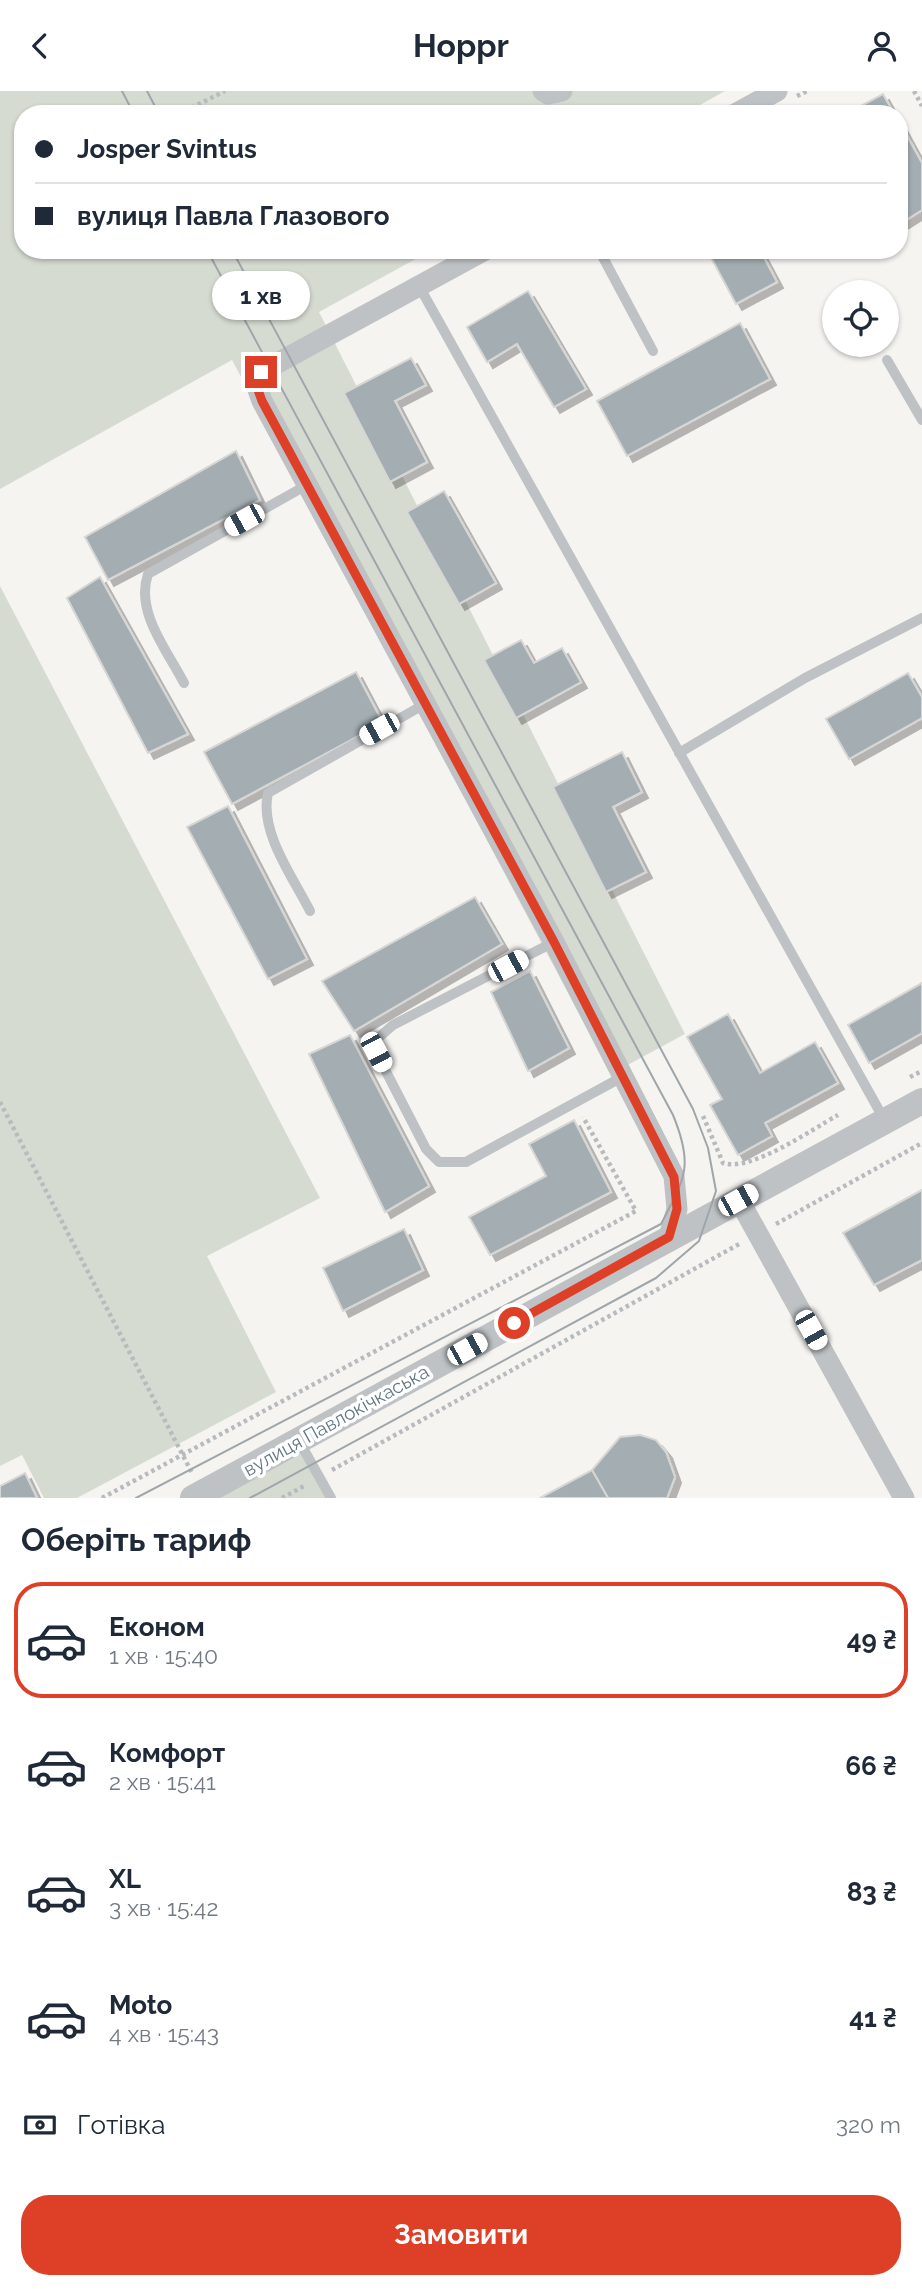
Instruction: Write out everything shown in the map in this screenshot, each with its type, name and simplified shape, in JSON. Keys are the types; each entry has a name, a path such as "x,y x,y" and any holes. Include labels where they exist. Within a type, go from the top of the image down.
{"street":[{"path":"542,91 548,95 562,91"},
{"path":"750,105 771,92"},
{"path":"468,259 261,372 257,387 262,401 554,942 674,1177 677,1209 669,1237"},
{"name":"вулиця Павлокічкаська","path":"198,1495 922,1101"},
{"path":"738,1200 904,1498"}],"lane":[{"path":"604,259 653,351"},
{"path":"419,286 885,1121"},
{"path":"887,359 922,420"},
{"path":"184,683 144,605 143,589 148,574 307,485"},
{"path":"679,753 805,678 922,618"},
{"path":"310,911 269,824 266,804 268,793 425,704"},
{"path":"554,942 393,1025 378,1038 376,1052 426,1149 439,1162 466,1162 624,1076"},
{"path":"299,1441 331,1498"}],"path":[{"path":"197,105 225,91"},
{"path":"914,91 922,106"},
{"path":"0,1103 183,1455 198,1495"},
{"path":"102,1498 636,1211 575,1103"},
{"path":"703,1116 723,1163 734,1167 751,1162"},
{"path":"282,1498 629,1305"}],"shaded area":[{"path":"0,91 725,91 700,105 14,105 14,259 416,259 319,312 685,1034 611,1074 232,360 0,489"},
{"path":"0,586 320,1198 207,1256 276,1392 77,1498 44,1498 22,1455 0,1466"},
{"path":"300,1448 327,1498 209,1498"}],"building":[{"path":"883,94 889,105 863,105"},
{"path":"908,138 922,163 922,210 908,219"},
{"path":"712,259 765,259 777,282 736,304"},
{"path":"528,291 586,389 554,407 517,344 487,362 467,327"},
{"path":"740,323 770,379 627,456 597,401"},
{"path":"411,358 426,385 395,401 427,462 390,482 344,393"},
{"path":"236,451 260,500 108,580 85,537"},
{"path":"444,491 496,583 459,604 407,512"},
{"path":"100,577 188,734 148,753 67,598"},
{"path":"521,640 534,663 562,648 581,682 516,718 484,660"},
{"path":"356,672 383,723 232,804 204,752"},
{"path":"908,673 922,697 922,718 849,759 826,719"},
{"path":"622,752 642,792 613,807 646,872 606,892 553,787"},
{"path":"228,806 307,959 268,979 187,827"},
{"path":"475,897 502,944 354,1031 322,981"},
{"path":"530,971 569,1048 528,1071 491,992"},
{"path":"922,983 922,1033 869,1063 848,1025"},
{"path":"728,1014 760,1073 815,1042 838,1083 765,1123 772,1136 738,1155 710,1105 722,1099 687,1037"},
{"path":"350,1035 429,1186 385,1212 309,1054"},
{"path":"574,1120 611,1192 490,1255 469,1217 546,1176 529,1144"},
{"path":"922,1190 922,1260 874,1285 843,1233"},
{"path":"404,1229 423,1270 343,1311 323,1268"},
{"path":"640,1435 656,1440 666,1452 675,1477 667,1498 608,1498 592,1470 620,1437"},
{"path":"592,1470 608,1498 540,1498"},
{"path":"25,1473 37,1498 0,1498 0,1486"}],"tram line":[{"path":"122,91 129,105"},
{"path":"147,91 154,105"},
{"path":"136,1498 661,1224 681,1183 685,1160 673,1115 212,259"},
{"path":"237,259 693,1109 708,1148 716,1191 699,1241 656,1278 250,1498"}],"route":[{"path":"261,372 257,387 262,401 554,942 674,1177 677,1209 669,1237 514,1323"}]}
